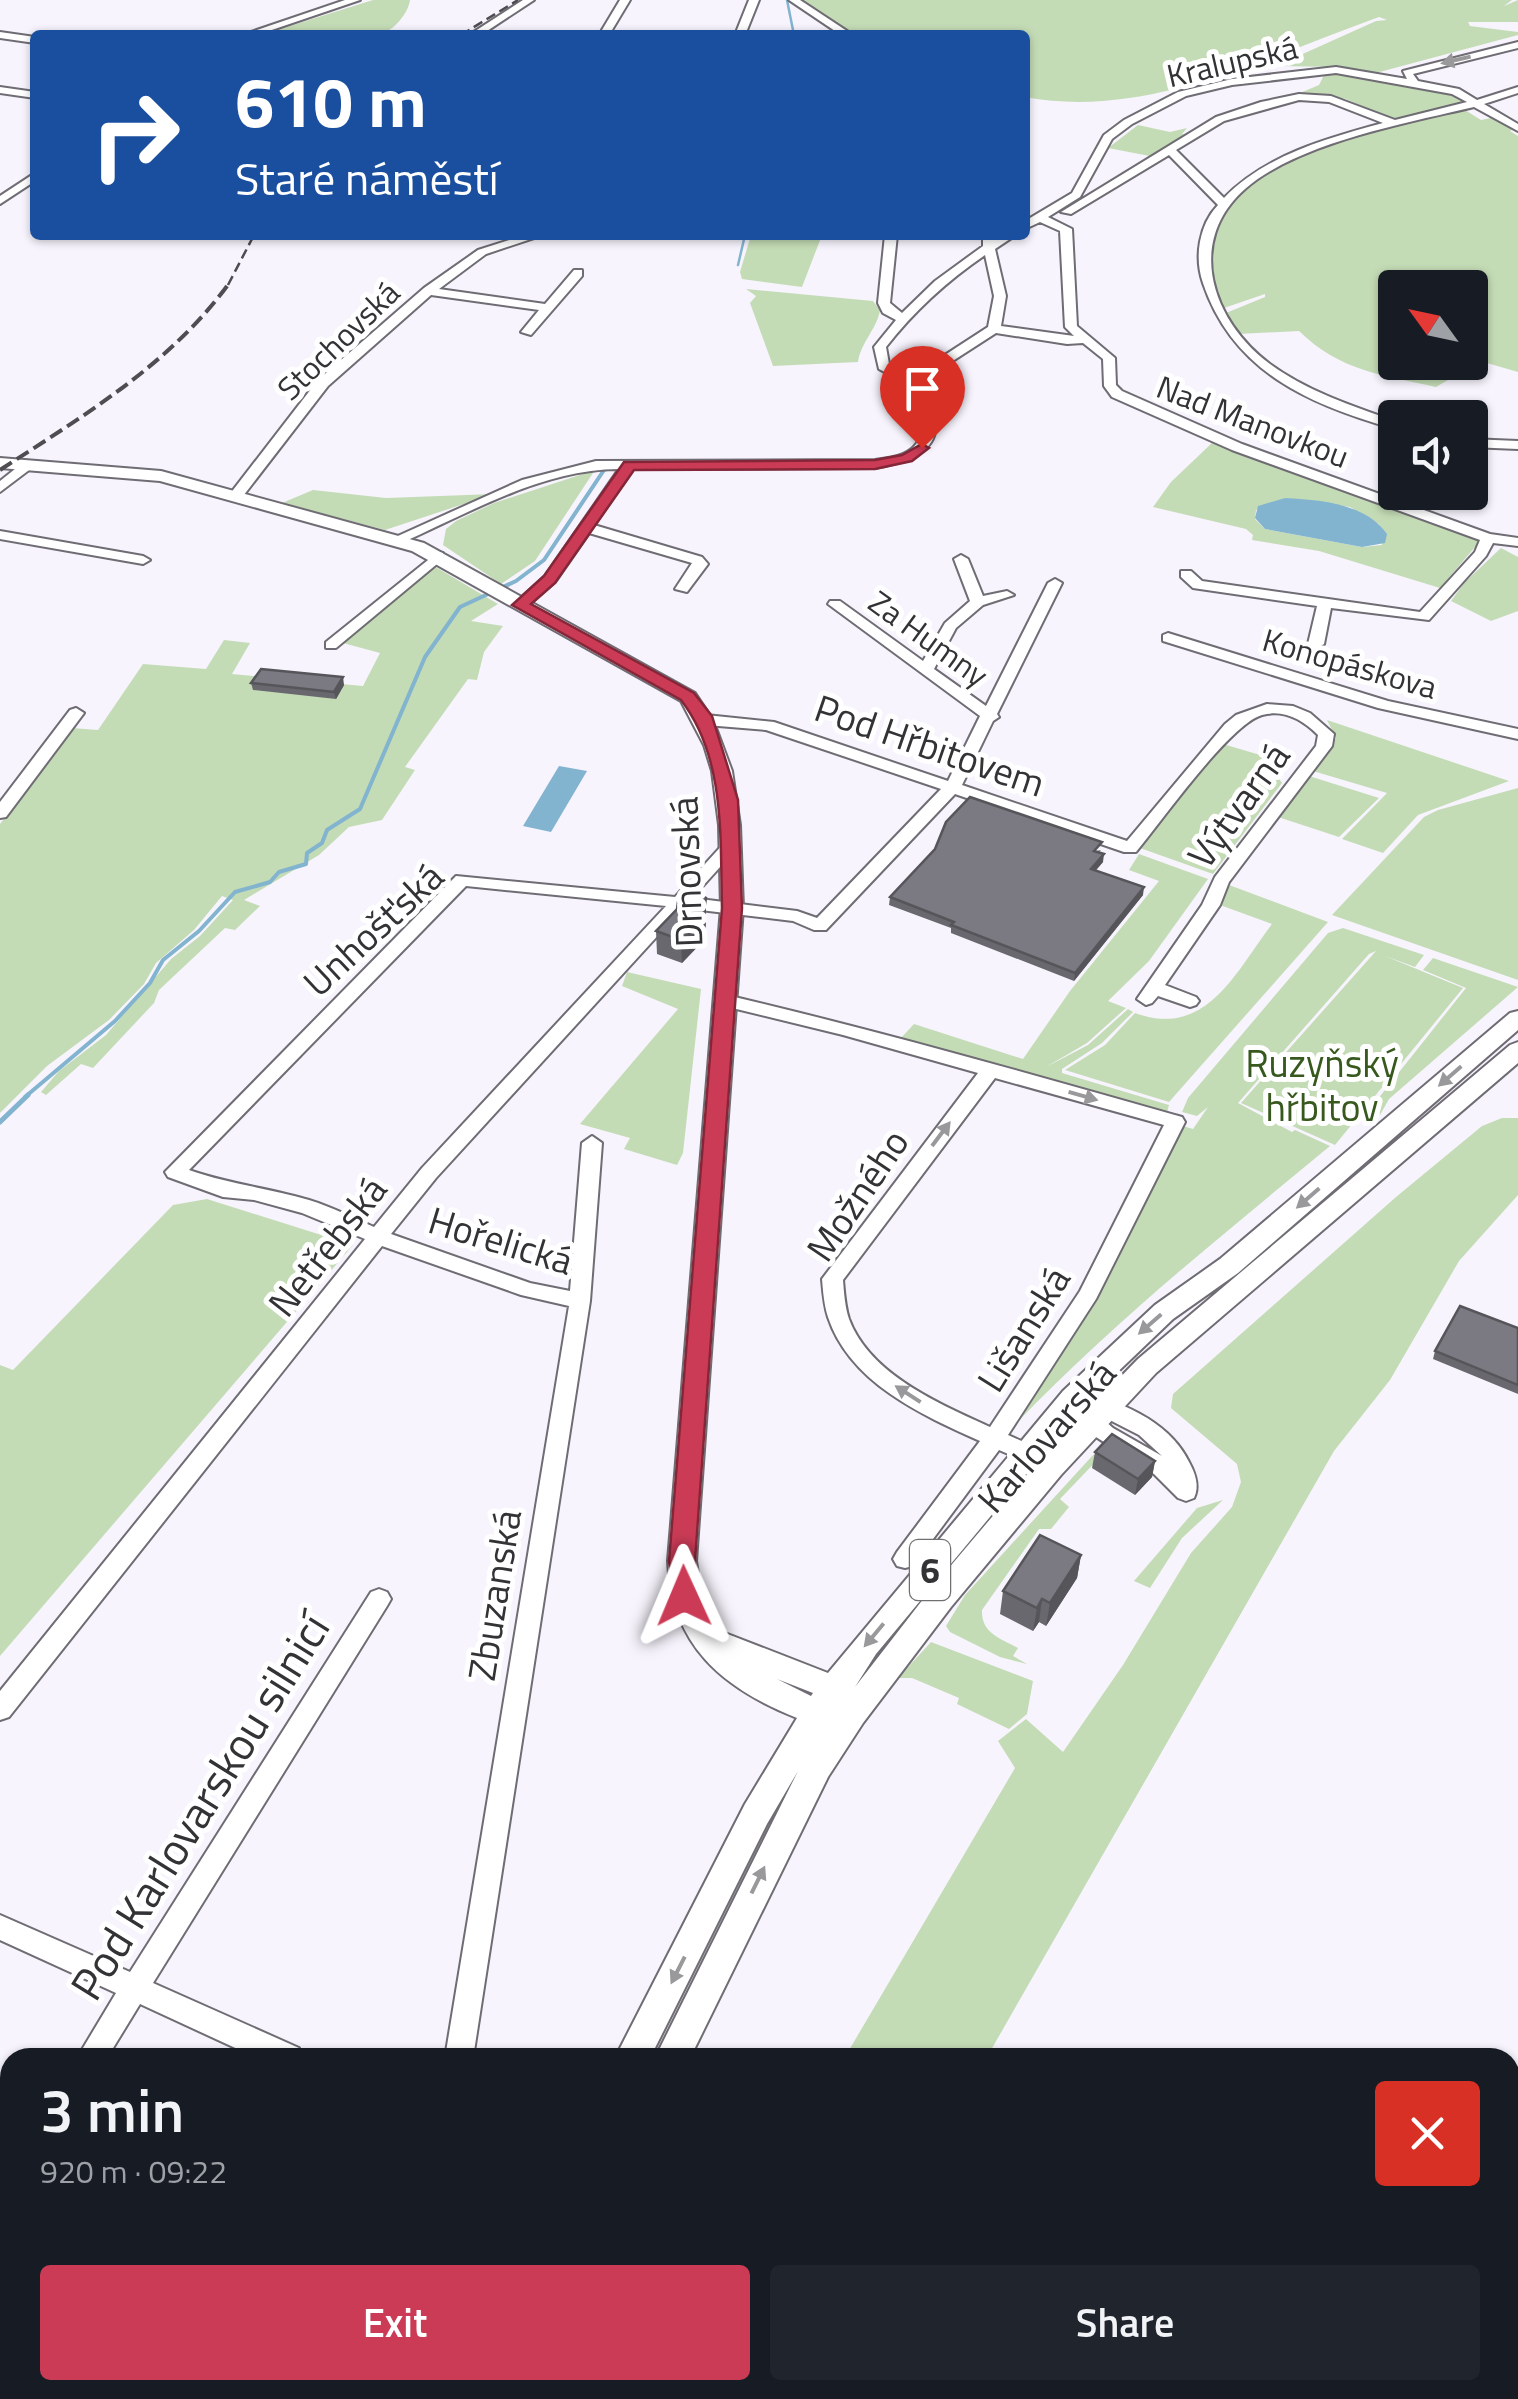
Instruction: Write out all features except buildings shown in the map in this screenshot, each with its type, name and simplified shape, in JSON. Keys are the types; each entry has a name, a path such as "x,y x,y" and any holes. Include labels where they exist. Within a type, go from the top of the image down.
{"main road":[{"path":"0,463 161,476 396,540 438,556 688,696 706,720"},
{"name":"Drnovská","path":"706,720 728,800 732,908 682,1561 687,1610 701,1636 725,1660 774,1692 834,1705"},
{"name":"Karlovarská","path":"637,2048 756,1814 834,1705 1073,1398 1164,1312 1228,1266 1518,1018"},
{"name":"Karlovarská","path":"677,2048 779,1837 834,1705 941,1598 1099,1415 1186,1331 1518,1050"},
{"path":"1494,1069 1518,1058"}],"street":[{"path":"262,30 355,0"},
{"path":"482,30 528,0"},
{"path":"607,30 625,0"},
{"path":"742,30 754,0"},
{"path":"794,0 840,30"},
{"path":"0,35 30,39"},
{"path":"1382,78 1518,46"},
{"name":"Kralupská","path":"1030,223 1076,195 1108,137 1164,102 1192,91 1304,71 1336,70 1455,91 1518,128"},
{"path":"1407,74 1415,84"},
{"path":"0,90 30,93"},
{"path":"1378,419 1316,396 1250,354 1222,319 1202,250 1223,202 1297,154 1393,123 1480,104 1518,90"},
{"path":"1040,218 1075,209 1220,119 1299,97 1348,102 1393,123"},
{"path":"1496,99 1518,103"},
{"path":"1172,152 1223,202"},
{"path":"0,200 30,179"},
{"name":"Nad Manovkou","path":"1040,218 1066,229 1070,327 1109,358 1110,386 1126,400 1237,447 1488,538 1518,542"},
{"path":"482,240 482,252"},
{"name":"Stochovská","path":"235,496 322,383 428,290 482,252 521,240"},
{"path":"890,240 884,303 887,310 901,318"},
{"path":"396,540 526,483 596,466 875,464 906,458 922,448 928,436 927,414 910,382 883,366 880,347 901,318 989,241 1000,296 994,329"},
{"path":"527,332 578,273"},
{"path":"428,290 547,308"},
{"path":"910,382 994,329 1067,340 1083,338"},
{"path":"1488,444 1518,445"},
{"path":"0,488 30,464"},
{"path":"513,601 550,579 629,465"},
{"path":"588,528 698,560 700,564 682,588"},
{"path":"0,536 72,554 143,560"},
{"path":"1186,574 1198,585 1424,617 1480,553 1488,538"},
{"path":"331,645 438,556"},
{"path":"961,559 978,602"},
{"name":"Za Humny","path":"732,908 797,916 820,926 953,786 1055,583"},
{"path":"926,670 950,626 978,602 1007,595"},
{"path":"1316,644 1326,603"},
{"name":"Za Humny","path":"835,604 991,716"},
{"name":"Konopáskova","path":"1168,638 1384,705 1518,734"},
{"name":"Výtvarná","path":"1130,848 1230,727 1247,712 1262,708 1298,712 1316,722 1326,734 1324,746 1222,880 1211,905 1150,994 1190,1001"},
{"path":"0,813 76,713"},
{"name":"Pod Hřbitovem","path":"706,720 768,725 1130,848"},
{"name":"Netřebská","path":"0,1709 429,1174 732,846"},
{"name":"Unhošťská","path":"175,1172 462,880 678,903"},
{"path":"678,903 732,908"},
{"path":"726,1001 991,1069"},
{"name":"Lišanská","path":"905,1559 994,1438 1090,1294 1175,1122 991,1069"},
{"name":"Možného","path":"991,1069 832,1278 839,1321 879,1373 906,1394 1029,1454"},
{"name":"Zbuzanská","path":"460,2048 580,1301 592,1144"},
{"name":"Hořelická","path":"175,1172 223,1190 308,1208 528,1290 580,1301"},
{"path":"1073,1398 1099,1415"},
{"name":"Pod Karlovarskou silnicí","path":"98,2048 380,1600"},
{"path":"0,1927 267,2048"}],"green space":[{"path":"373,0 410,0 400,21 389,30 277,30"},
{"path":"799,0 1512,0 1504,6 1518,0 1518,22 1468,22 1470,26 1518,35 1372,74 1337,67 1276,66 1376,21 1387,20 1379,17 1205,81 1116,100 1070,102 1030,98 1030,30 846,30"},
{"path":"1326,71 1434,90 1474,103 1396,121 1346,99 1300,93 1319,85"},
{"path":"1465,110 1481,120 1496,117 1514,129 1510,131 1518,136 1518,372 1488,363 1488,270 1378,270 1378,374 1330,355 1299,331 1238,334 1226,313 1265,294 1224,308 1214,281 1210,252 1212,233 1225,206 1250,183 1283,163 1361,134"},
{"path":"1138,125 1170,132 1187,128 1182,134 1185,135 1155,157 1108,148"},
{"path":"750,240 820,240 802,287 742,279 740,272"},
{"path":"746,289 873,301 880,310 858,362 773,366 750,303 756,296"},
{"path":"1403,380 1448,380 1436,387"},
{"path":"1213,442 1378,502 1378,510 1399,510 1481,540 1440,588 1319,551 1252,540 1253,535 1246,529 1153,507 1171,482","holes":["1285,498 1350,507 1380,525 1382,545 1362,547 1265,529 1255,519 1256,510"]},
{"path":"595,470 535,561 501,584 443,545 446,529 456,521 494,503"},
{"path":"313,490 386,498 494,494 385,530 282,503"},
{"path":"1501,548 1518,557 1518,611 1491,621 1451,601"},
{"path":"434,566 498,604 471,621 503,626 484,652 477,680 468,679 405,767 415,770 382,820 349,827 319,855 244,900 260,906 235,930 225,928 159,990 154,1003 93,1068 81,1064 46,1095 41,1092 59,1071 106,1035 171,959 200,936 233,900 222,896 194,930 156,963 144,984 109,1020 47,1066 0,1113 0,824 72,728 98,730 143,664 206,669 224,640 250,643 232,674 363,686 380,653 343,643"},
{"path":"1327,720 1509,781 1418,815 1383,853 1342,839 1387,793 1313,771 1336,738"},
{"path":"1223,744 1280,761 1276,774 1282,783 1213,874 1140,848"},
{"path":"1309,776 1379,798 1339,837 1278,817"},
{"path":"1518,788 1518,980 1332,915 1424,817"},
{"path":"1139,854 1208,879 1149,961 1108,1001 1126,1008 1087,1043 1046,1067 1088,1045 1128,1009 1133,1012 1102,1043 1062,1069 1062,1073 1169,1105 1166,1116 900,1039 914,1024 1023,1059 1070,991 1159,881 1129,870"},
{"path":"1229,885 1328,922 1169,1102 1065,1070 1105,1045 1135,1013 1160,1019 1181,1017 1200,1009 1231,981 1272,924 1220,905"},
{"name":"Ruzyňský hřbitov","path":"1343,928 1424,955 1415,967 1385,956 1463,988 1335,1145 1241,1103 1376,951 1369,954 1238,1103 1292,1132 1330,1146 1124,1320 1008,1432 1183,1126 1193,1129 1208,1107 1197,1116 1182,1112 1188,1098 1328,933"},
{"path":"1433,958 1518,987 1389,1099 1380,1115 1377,1100 1466,988 1423,970"},
{"path":"627,972 701,989 683,1153 677,1165 624,1149 630,1138 580,1124 678,1009 622,986"},
{"path":"1502,1118 1518,1118 1518,1195 1459,1261 1390,1380 1334,1451 992,2048 850,2048 1015,1768 998,1741 1026,1719 1063,1752 1123,1665 1191,1553 1232,1507 1241,1482 1237,1464 1171,1408 1173,1394 1482,1126"},
{"path":"207,1199 353,1245 0,1656 0,1365 13,1370 173,1205"},
{"path":"1104,1453 1060,1499 1069,1507 1051,1529 1039,1529 982,1610 988,1629 1018,1648 1013,1656 1027,1664 1000,1657 950,1632 946,1626 965,1595 1093,1455"},
{"path":"1223,1500 1182,1538 1150,1588 1134,1581 1197,1508"},
{"path":"931,1642 1033,1681 1027,1714 1009,1729 957,1704 959,1698 912,1678 898,1678"}],"water":[{"path":"1285,498 1327,502 1354,510 1378,524 1387,534 1385,543 1362,547 1265,529 1255,518 1258,506"},
{"path":"559,766 587,771 551,832 523,826"}],"waterway":[{"path":"787,0 793,30"},
{"path":"738,265 744,240"},
{"path":"25,1097 115,1021 150,983 163,960 199,931 235,892 270,882 279,872 306,864 307,853 322,843 327,830 360,809 425,657 460,607 516,581 544,560 604,470"},
{"path":"0,1122 28,1095"}],"railway":[{"path":"469,30 518,0"},
{"path":"229,284 251,240"},
{"path":"0,470 94,408 153,363 207,311 229,284"}],"route":[{"path":"684,1596 682,1561 732,908 728,800 706,720 688,696 520,605 550,579 629,465 875,464 906,458 922,448"}]}
